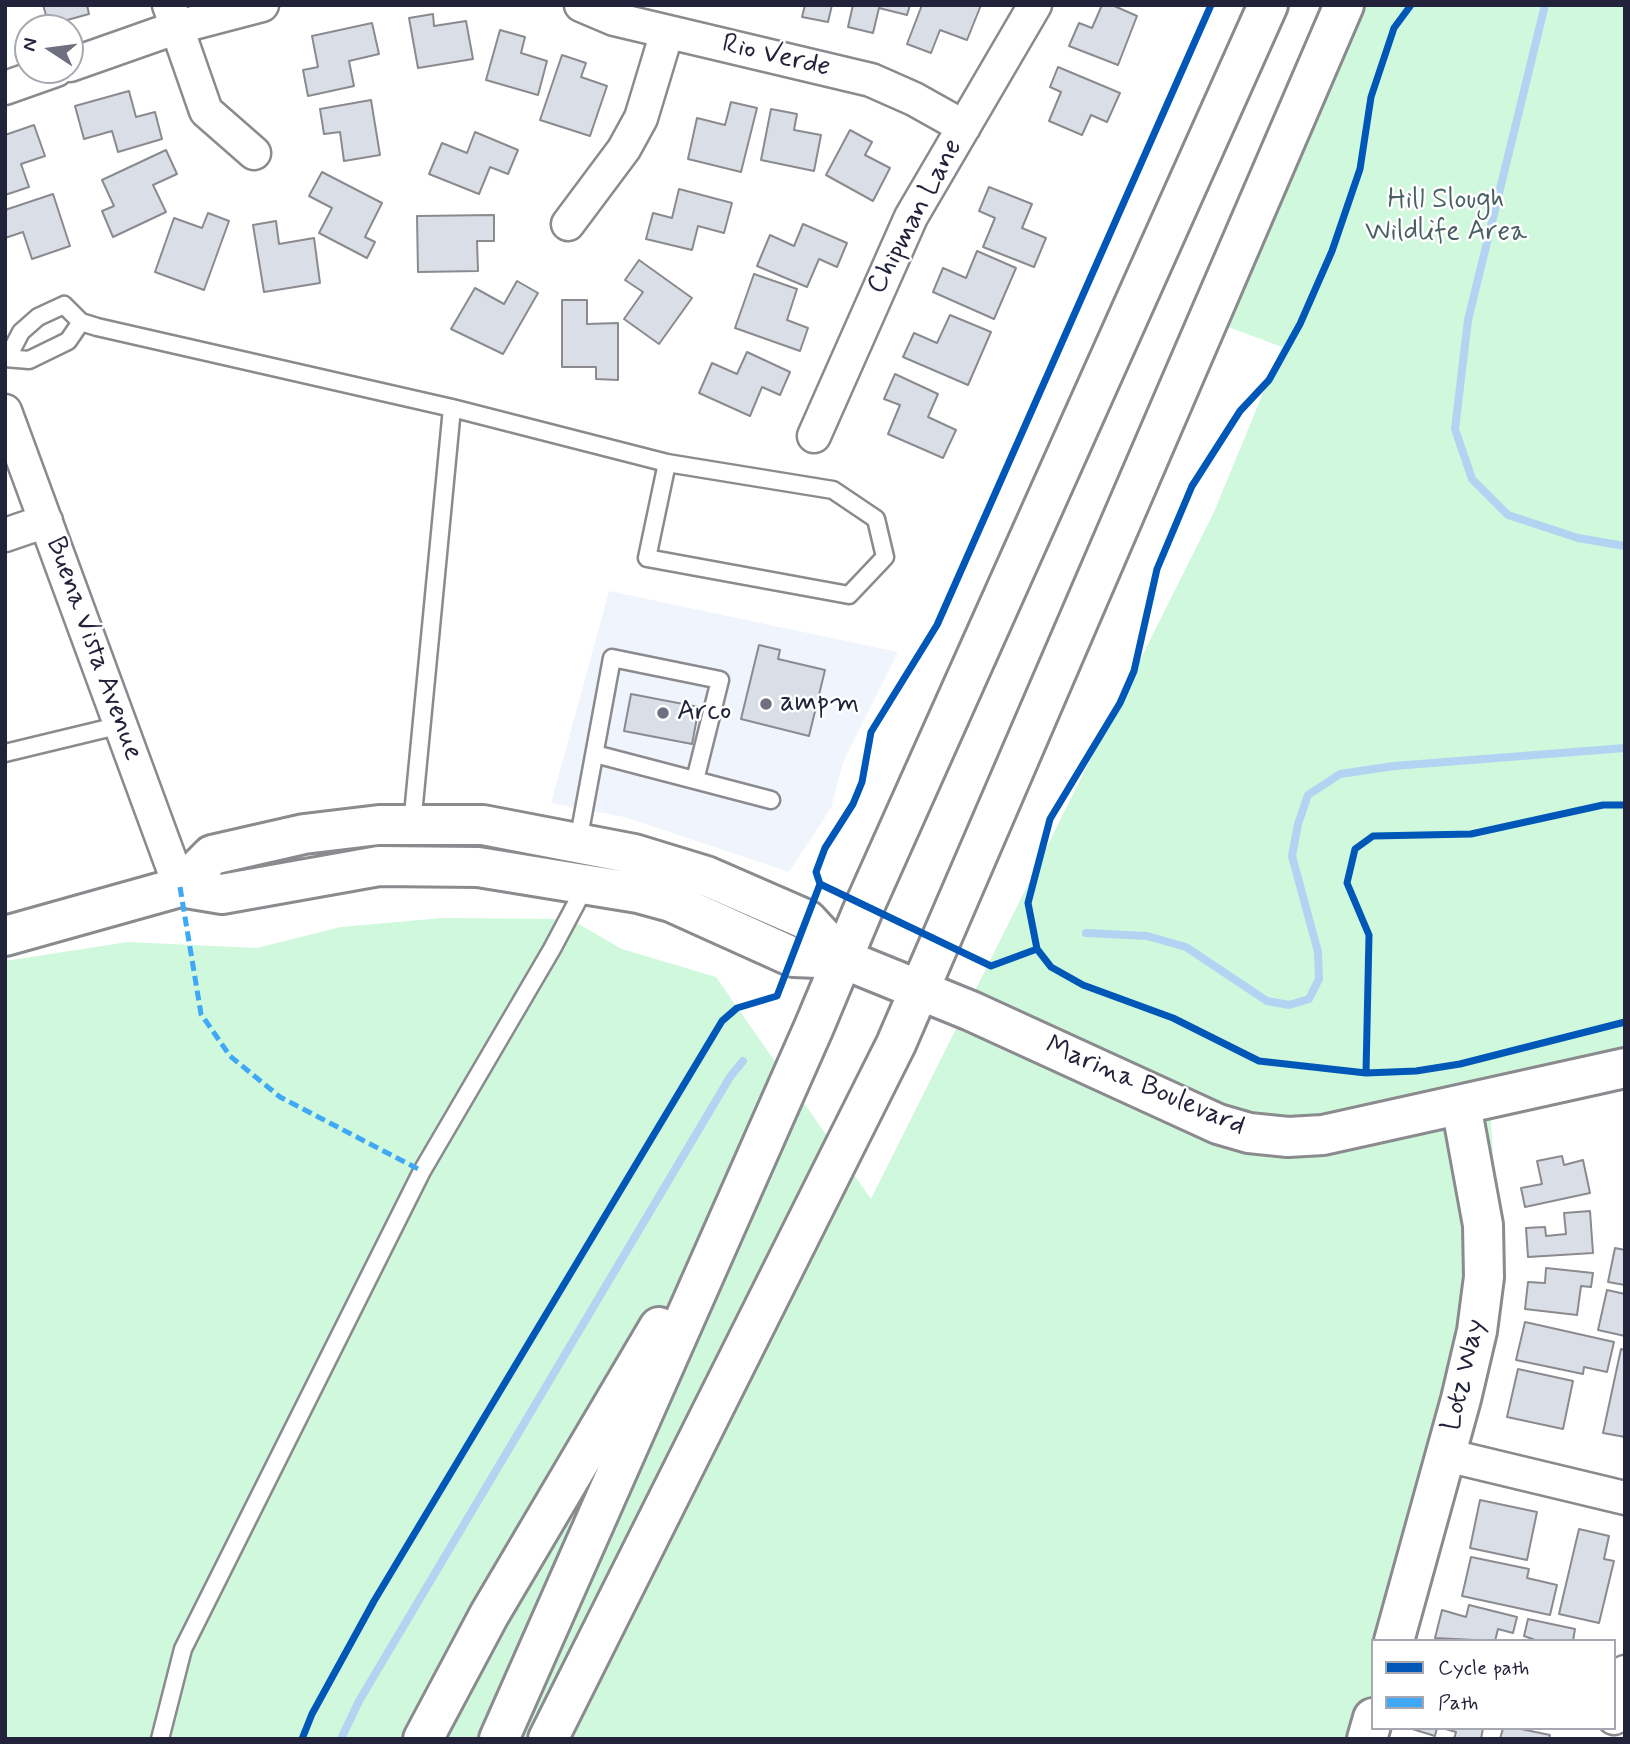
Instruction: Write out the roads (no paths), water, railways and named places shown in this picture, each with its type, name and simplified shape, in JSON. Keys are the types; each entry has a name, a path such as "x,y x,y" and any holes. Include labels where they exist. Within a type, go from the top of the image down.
{"main road":[{"path":"499,1739 1268,5"},
{"path":"548,1739 816,1208 920,991 1344,5"},
{"name":"Marina Boulevard","path":"180,887 212,855 304,834 380,825 483,825 634,854 706,876 807,920 843,959"},
{"path":"505,870 528,863 558,863 571,859 578,842"},
{"name":"Marina Boulevard","path":"5,936 180,887 222,894 379,866 425,865 505,870 587,883 671,902 793,957 843,959 1218,1124 1249,1133 1288,1137 1323,1135 1625,1068"},
{"name":"Lotz Way","path":"1395,1639 1446,1455 1477,1331 1484,1277 1483,1225 1461,1105"},
{"path":"423,1739 489,1615 653,1334 716,1249"}],"street":[{"path":"84,58 174,16 262,5"},
{"name":"Rio Verde","path":"581,5 614,19 871,80 914,99 964,127"},
{"name":"Chipman Lane","path":"814,436 911,217 1035,5"},
{"path":"174,16 206,111 254,153"},
{"path":"568,224 624,149 641,118 667,32"},
{"name":"Buena Vista Avenue","path":"5,411 180,887"},
{"path":"5,535 46,521"},
{"path":"1446,1455 1625,1498"},
{"path":"1616,1710 1625,1672"}],"lane":[{"path":"81,322 68,341 29,360 7,358 21,332 38,317 64,305 81,322 452,408 667,463 833,490 876,519 885,557 849,595 647,558 667,463"},
{"path":"412,825 452,408"},
{"path":"578,842 612,658 720,680 695,780"},
{"path":"5,753 121,726"},
{"path":"595,754 771,800"},
{"path":"160,1739 183,1649 195,1624 422,1171 552,949 587,883"}],"waterway":[{"path":"1545,5 1468,320 1455,429 1472,479 1508,515 1578,538 1625,546"},
{"path":"1086,933 1147,936 1186,947 1267,1001 1289,1005 1309,999 1319,979 1318,952 1292,856 1298,824 1308,795 1340,774 1394,766 1625,748"},
{"path":"341,1739 359,1701 730,1077 743,1061"}],"place":[{"name":"ampm","path":"766,704"},
{"name":"Arco","path":"663,713"}],"park label":[{"name":"Hill Slough Wildlife Area","path":"1446,217"}]}
